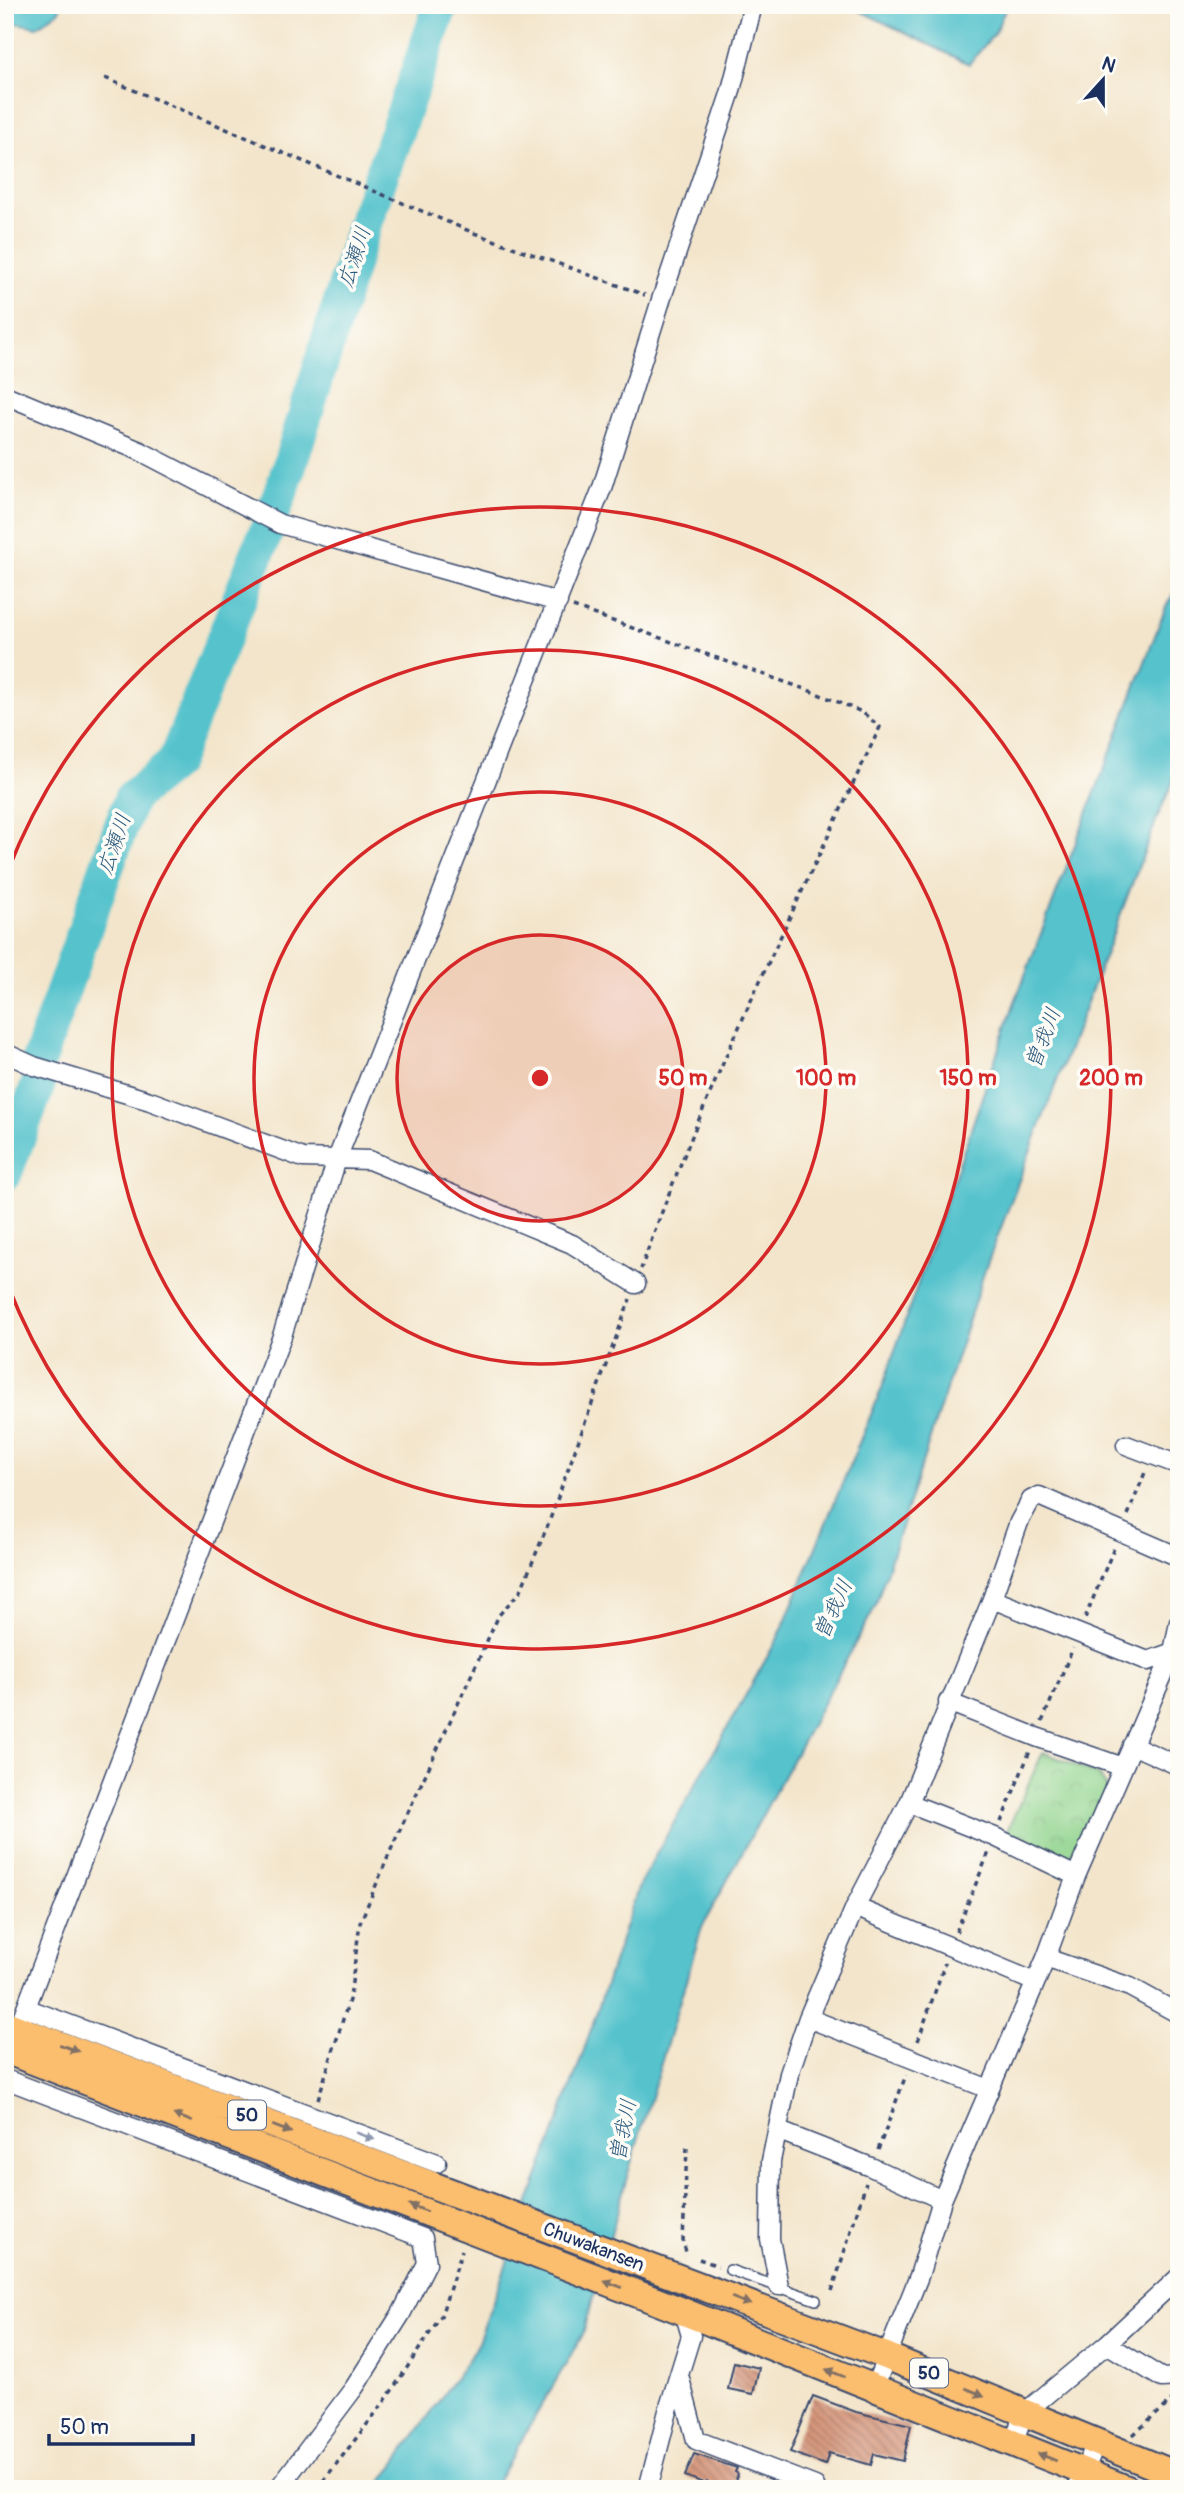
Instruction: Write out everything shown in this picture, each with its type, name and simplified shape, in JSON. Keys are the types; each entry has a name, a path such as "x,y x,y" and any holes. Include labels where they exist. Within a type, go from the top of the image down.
{"main road":[{"name":"Chuwakansen","path":"12,2037 489,2207 686,2272 1179,2476"},
{"name":"Chuwakansen","path":"12,2037 475,2230 1013,2443 1076,2483 1127,2489"}],"street":[{"path":"437,2163 12,2037 282,1336 337,1159 602,488 730,94 754,5"},
{"path":"5,395 140,451 279,524 443,569 466,578 558,601"},
{"path":"5,1053 34,1066 150,1101 303,1158 369,1160 572,1244 636,1284"},
{"path":"1126,1445 1179,1465"},
{"path":"779,2286 770,2239 771,2161 789,2074 808,2018 855,1908 909,1802 992,1600 1018,1522 1031,1500 1039,1496 1179,1557"},
{"path":"992,1600 1148,1661 1176,1653"},
{"path":"874,2388 919,2276 942,2200 1046,1958 1076,1876 1132,1745 1176,1653 1179,1622"},
{"path":"948,1702 1036,1737 1123,1767"},
{"path":"1132,1745 1179,1766"},
{"path":"909,1802 995,1837 1076,1876"},
{"path":"855,1908 1035,1982"},
{"path":"1046,1958 1130,1987 1179,2014"},
{"path":"808,2018 989,2089"},
{"path":"5,2079 423,2238 427,2263 401,2314 354,2388 278,2489"},
{"path":"777,2130 942,2200"},
{"path":"1013,2443 1024,2413 1107,2344 1179,2277"},
{"path":"648,2489 691,2336 680,2311"},
{"path":"1107,2344 1162,2378 1179,2377"},
{"path":"679,2375 696,2440 815,2486 816,2489"},
{"path":"1076,2483 1106,2447"}],"lane":[{"path":"730,2270 816,2300"}],"path":[{"path":"105,78 474,233 661,300"},
{"path":"316,2107 350,1997 360,1923 393,1844 499,1615 521,1590 549,1522 676,1175 762,972 880,727 862,712 816,693 558,601"},
{"path":"832,2291 871,2168 950,1948 1152,1455"},
{"path":"687,2147 683,2241 686,2272 730,2270"},
{"path":"317,2489 385,2401 440,2316 475,2230"},
{"path":"1106,2447 1179,2395"}],"green space":[{"path":"1043,1752 1097,1774 1109,1790 1079,1861 1006,1833"}],"water":[{"path":"5,5 62,5 58,12 37,27 5,21"},
{"path":"848,5 1007,5 995,33 969,64"},
{"name":"曽我川","path":"1179,583 1179,768 1158,816 986,1267 875,1607 702,1927 583,2334 493,2489 377,2489 476,2348 583,2053 640,1883 779,1636 882,1388 1014,1004 1166,607"}],"building":[{"path":"734,2362 759,2368 753,2394 728,2389"},
{"path":"813,2396 856,2412 911,2425 903,2461 874,2454 871,2465 829,2453 825,2465 790,2452"},
{"path":"694,2454 737,2468 735,2472 738,2474 732,2489 724,2489 685,2476"}],"waterway":[{"name":"広瀬川","path":"274,510 365,222 441,5"},
{"name":"広瀬川","path":"39,1059 131,798 174,763 266,532"},
{"name":"広瀬川","path":"5,1173 38,1085"}]}
